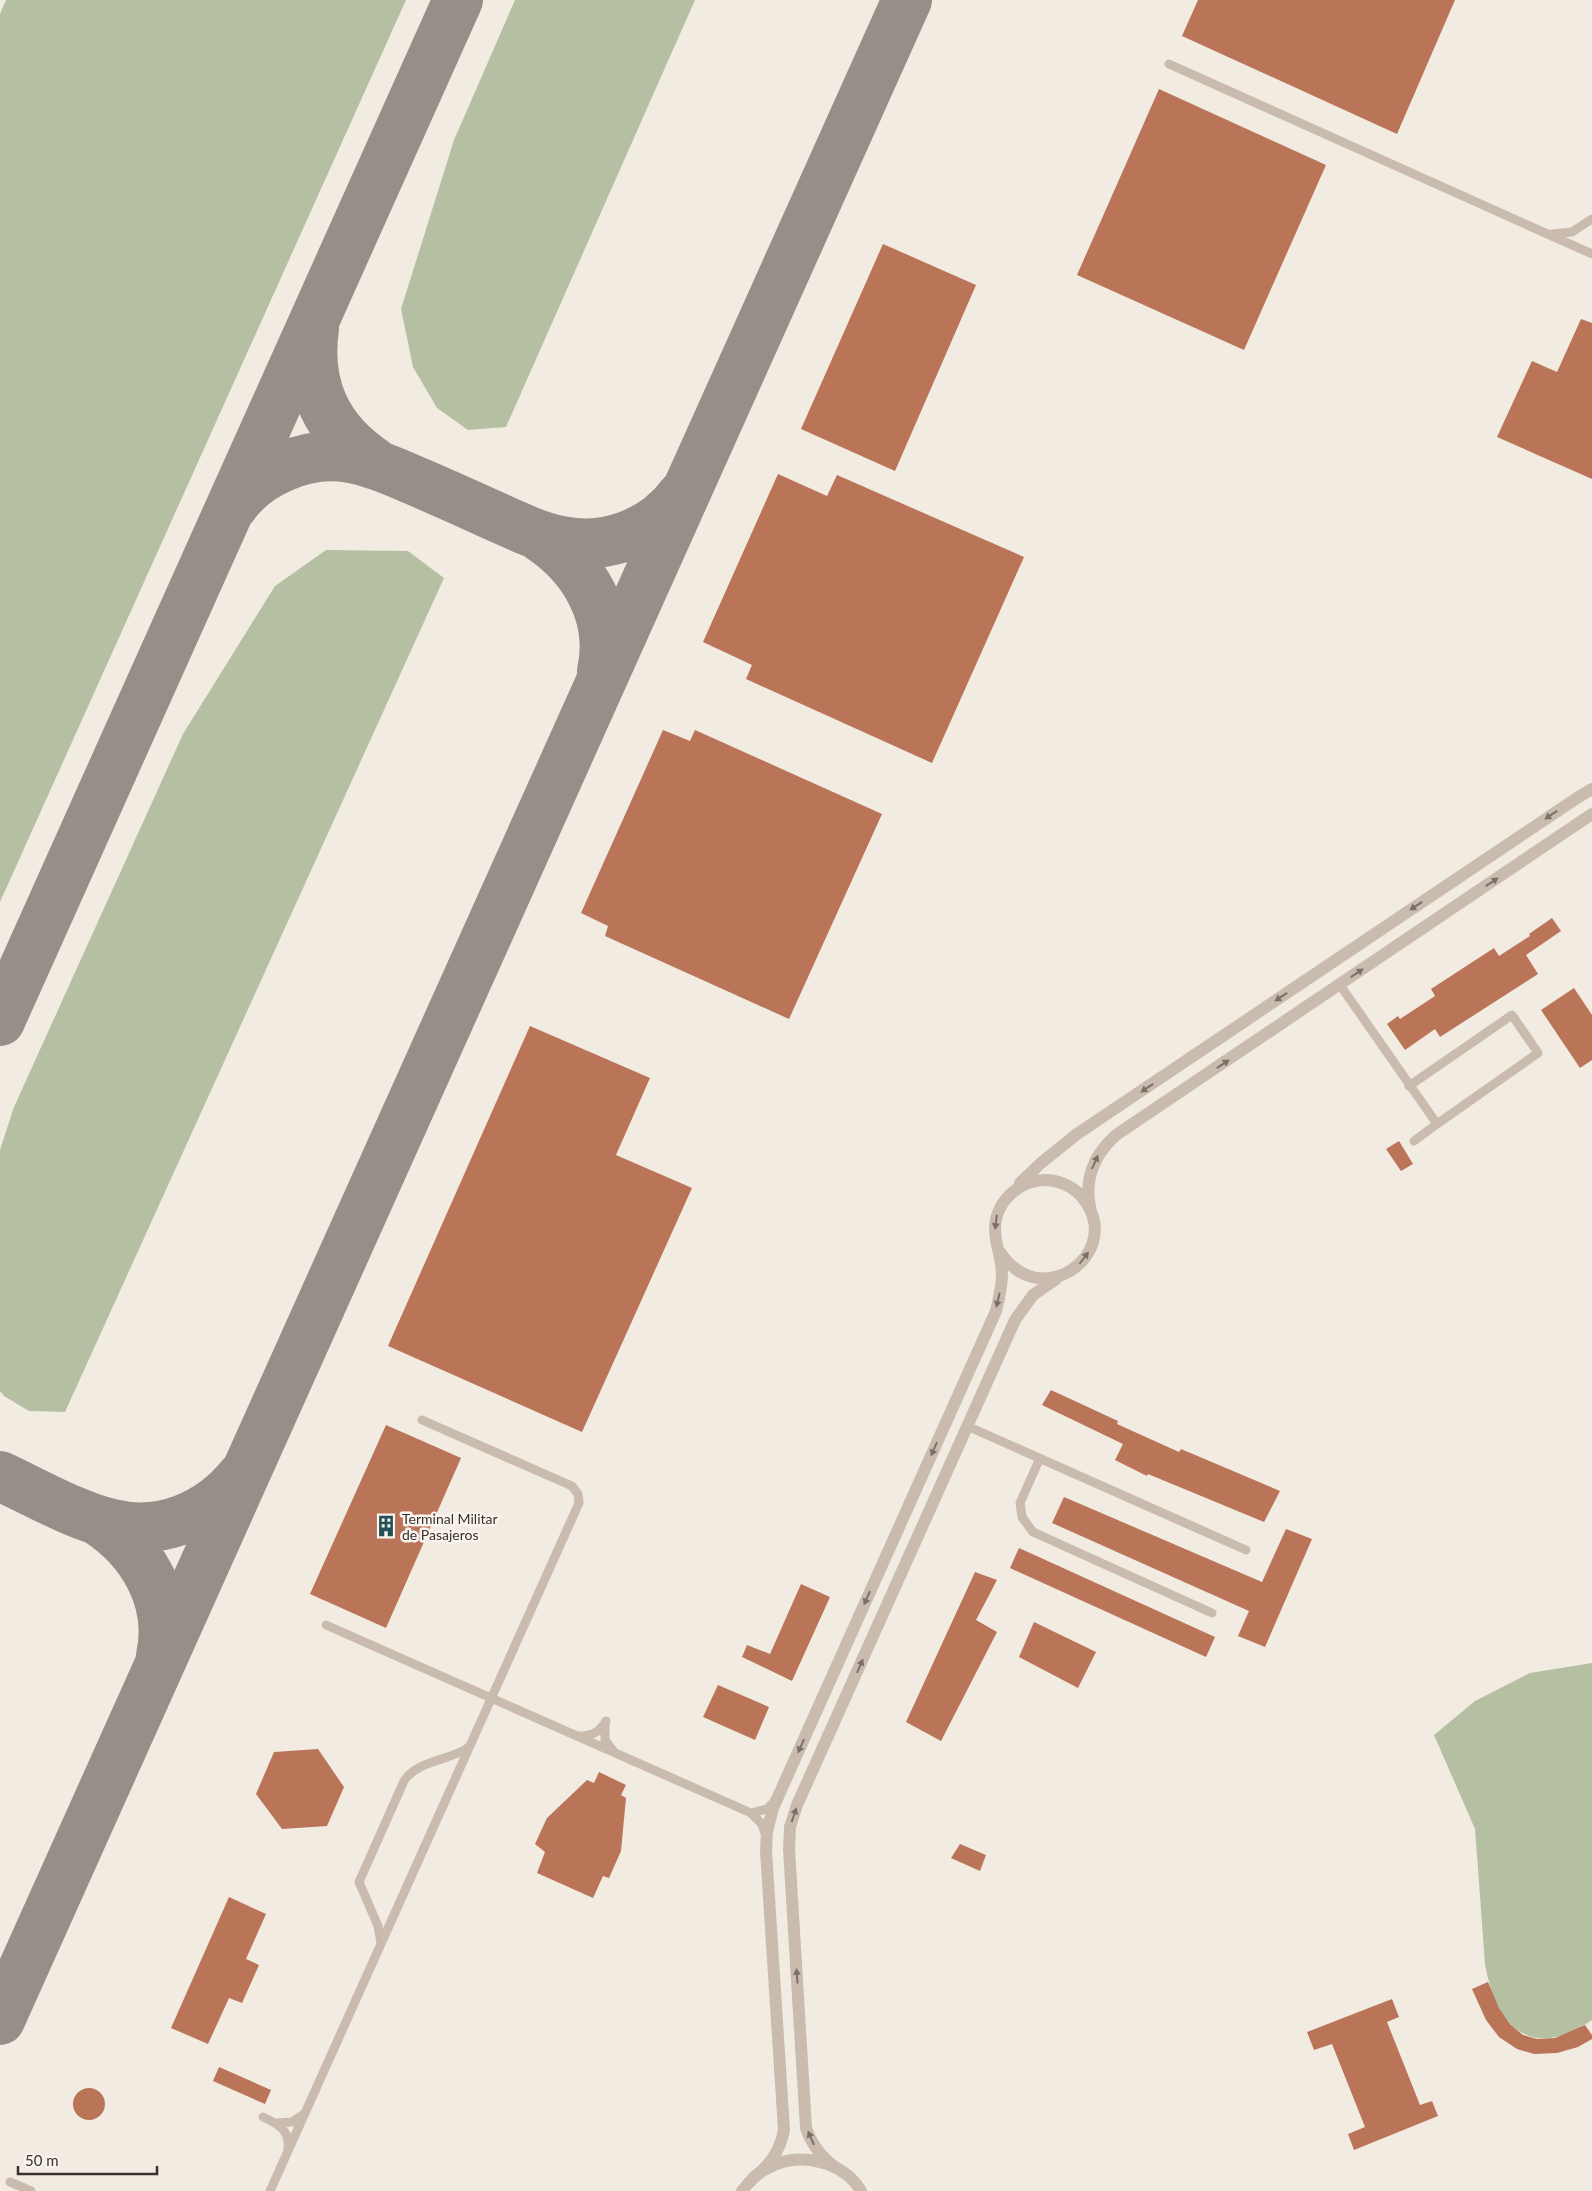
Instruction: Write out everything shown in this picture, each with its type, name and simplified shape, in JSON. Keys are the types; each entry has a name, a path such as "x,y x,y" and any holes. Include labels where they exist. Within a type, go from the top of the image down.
{"street":[{"path":"742,2191 775,2155 784,2130 766,1841 769,1820 996,1311 1002,1274 1000,1252 996,1240 997,1214 1003,1203 1041,1163 1077,1134 1577,798 1592,790"},
{"path":"861,2191 843,2172 833,2166 817,2150 806,2128 788,1849 793,1816 1020,1311 1042,1287 1074,1270 1083,1261 1090,1249 1094,1236 1094,1222 1088,1198 1090,1176 1099,1153 1107,1143 1592,814"},
{"path":"1011,1193 1034,1181 1048,1180 1061,1182 1078,1193 1090,1209"},
{"path":"1000,1252 1007,1262 1026,1276 1050,1279 1062,1276"},
{"path":"789,1772 808,1783"},
{"path":"753,2178 777,2164 806,2159 826,2163 843,2172"}],"lane":[{"path":"1169,64 1592,254"},
{"path":"1544,233 1563,234 1572,232 1592,219"},
{"path":"1340,985 1437,1124"},
{"path":"1409,1086 1512,1015 1538,1054 1414,1141"},
{"path":"270,2191 492,1698 579,1498 572,1486 422,1420"},
{"path":"967,1426 1246,1550"},
{"path":"1040,1458 1020,1503 1022,1517 1033,1532 1212,1613"},
{"path":"326,1625 751,1813 762,1824 766,1841"},
{"path":"574,1734 587,1736 593,1734 606,1721 604,1727 605,1740 617,1754"},
{"path":"381,1943 378,1926 360,1886 360,1878 404,1781 415,1769 454,1756 470,1747"},
{"path":"440,1761 452,1765 455,1770 454,1781"},
{"path":"751,1813 767,1809 778,1797"},
{"path":"372,1912 384,1918 396,1912"},
{"path":"263,2117 280,2124 292,2122 306,2112"},
{"path":"274,2122 287,2134 289,2140 288,2152"},
{"path":"10,2182 31,2191"}],"green space":[{"path":"6,0 406,0 0,902 0,14"},
{"path":"515,0 695,0 506,427 468,430 437,408 413,367 401,309 454,140"},
{"path":"326,550 408,551 444,578 65,1412 29,1411 4,1396 0,1391 0,1150 14,1107 183,734 275,586"},
{"path":"1592,1663 1592,2020 1570,2032 1551,2038 1534,2037 1520,2031 1508,2020 1498,2005 1490,1986 1485,1964 1475,1829 1434,1735 1475,1701 1530,1673"}],"building":[{"path":"1198,0 1455,0 1397,134 1182,36"},
{"path":"1159,89 1326,165 1244,350 1077,275"},
{"path":"883,244 976,285 895,471 801,429"},
{"path":"1581,319 1592,323 1592,479 1497,437 1532,361 1557,372"},
{"path":"778,474 827,496 837,475 1024,557 932,763 746,679 752,665 703,642"},
{"path":"663,730 690,741 695,730 882,814 789,1019 605,936 608,926 581,913"},
{"path":"1552,918 1561,931 1526,955 1538,974 1440,1037 1435,1029 1405,1050 1387,1024 1398,1016 1400,1019 1435,996 1431,989 1494,948 1499,956 1530,936 1529,934"},
{"path":"1574,988 1592,1015 1592,1060 1580,1068 1541,1010"},
{"path":"530,1026 650,1078 616,1155 692,1188 582,1432 388,1346"},
{"path":"1399,1141 1413,1164 1401,1171 1386,1149"},
{"path":"1051,1390 1118,1421 1117,1424 1179,1452 1181,1449 1280,1491 1264,1522 1148,1474 1147,1476 1115,1460 1123,1444 1042,1405"},
{"name":"Terminal Militar de Pasajeros","path":"386,1425 461,1458 386,1628 310,1594"},
{"path":"1064,1497 1262,1582 1286,1529 1312,1539 1265,1647 1238,1636 1249,1611 1052,1523"},
{"path":"1019,1548 1215,1637 1206,1657 1010,1568"},
{"path":"975,1572 997,1580 976,1620 997,1632 941,1741 906,1722"},
{"path":"801,1584 830,1597 792,1681 742,1657 747,1645 770,1654"},
{"path":"1034,1622 1096,1652 1078,1688 1019,1657"},
{"path":"718,1685 769,1707 755,1740 703,1717"},
{"path":"318,1749 344,1787 327,1826 282,1829 256,1794 274,1752"},
{"path":"599,1772 626,1785 621,1795 626,1798 621,1851 609,1878 603,1876 593,1898 537,1873 545,1852 535,1844 547,1818 587,1780 594,1783"},
{"path":"960,1844 986,1855 980,1871 951,1858"},
{"path":"229,1897 266,1914 246,1959 259,1965 242,2003 229,1998 208,2044 171,2028"},
{"path":"1488,1982 1499,2008 1510,2024 1523,2035 1537,2039 1555,2038 1585,2025 1592,2035 1592,2039 1578,2047 1557,2053 1534,2054 1517,2049 1499,2037 1486,2020 1472,1989"},
{"path":"1392,1999 1399,2017 1387,2022 1420,2105 1432,2101 1438,2116 1354,2150 1348,2134 1365,2127 1332,2044 1314,2050 1307,2032"},
{"path":"219,2067 271,2090 265,2104 213,2081"},
{"path":"89,2088 95,2089 100,2093 104,2098 104,2110 100,2115 95,2119 89,2120 83,2119 78,2115 74,2110 73,2104 74,2098 78,2093 83,2089"}],"taxiway":[{"path":"0,1021 458,0"},
{"path":"0,2020 907,0"},
{"path":"314,328 313,369 323,405 332,421 344,436 375,463"},
{"path":"233,506 249,488 276,470 300,461 332,456 363,461 379,466 431,487 523,529 555,540 571,543 605,542 633,534 664,515 682,495"},
{"path":"540,537 570,562 592,594 604,631 605,651 602,671"},
{"path":"0,1476 70,1510 112,1524 130,1527 166,1524 199,1512 215,1502 241,1477"},
{"path":"97,1520 128,1546 150,1578 158,1596 162,1615 164,1635 161,1656"}],"place":[{"name":"Terminal Militar de Pasajeros","path":"386,1526"}]}
